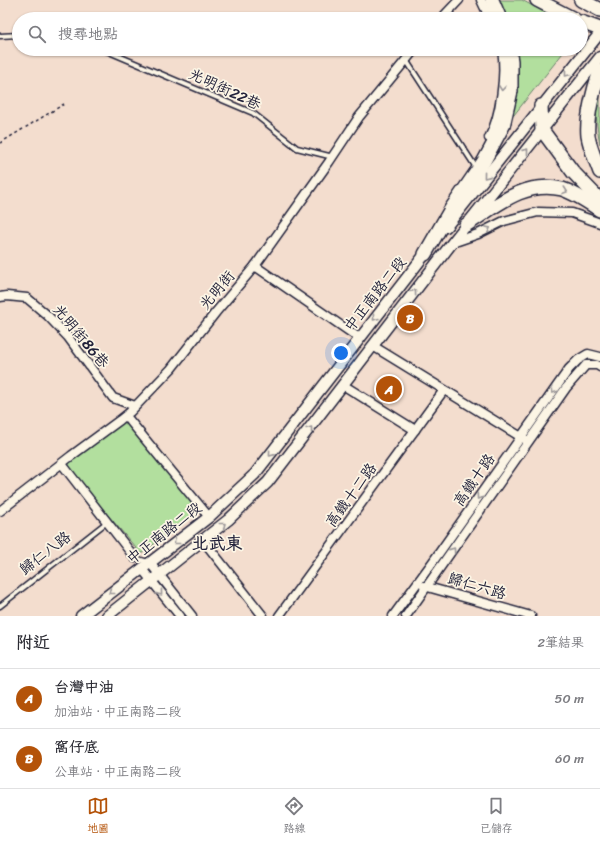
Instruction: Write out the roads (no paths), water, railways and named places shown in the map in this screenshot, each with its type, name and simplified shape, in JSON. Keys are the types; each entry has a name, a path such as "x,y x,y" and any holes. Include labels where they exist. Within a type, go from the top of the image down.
{"highway":[{"path":"492,0 497,12"},
{"path":"537,0 560,12"},
{"path":"581,0 600,10"},
{"path":"588,25 600,29"},
{"path":"425,254 484,161 503,126 511,91 510,56"},
{"path":"600,71 595,84 590,107 588,136 600,172"},
{"path":"541,106 542,130 573,172 600,200"},
{"path":"466,225 521,191 542,187 562,189 581,198 600,210"}],"street":[{"path":"448,12 459,0"},
{"path":"481,0 487,12"},
{"name":"中正南路二段","path":"588,48 600,33"},
{"name":"光明街","path":"0,512 126,416 171,369 255,266 333,157 359,117 409,56"},
{"path":"470,182 475,166 494,130 501,95 504,69 503,56"},
{"name":"中正南路二段","path":"81,616 209,517 255,474 359,338 581,56"},
{"name":"中正南路二段","path":"107,616 242,508 268,482 466,225 600,57"},
{"path":"452,243 478,234 504,221 538,212 572,213 600,223"},
{"path":"255,266 359,338"},
{"name":"光明街86巷","path":"0,297 7,296 27,298 47,314 68,337 113,398 135,406"},
{"path":"373,346 522,436 529,442"},
{"name":"高鐵十路","path":"393,616 569,369 578,360 588,354 600,357"},
{"name":"高鐵十路","path":"406,616 428,587 566,388 586,365 597,365 600,367"},
{"path":"343,385 415,430"},
{"name":"高鐵十二路","path":"279,616 444,390"},
{"path":"126,416 209,517"},
{"path":"62,464 135,558"},
{"path":"202,540 263,616"},
{"path":"146,566 180,616"},
{"path":"155,578 192,616"},
{"name":"歸仁六路","path":"416,585 531,616"}],"lane":[{"path":"0,36 12,35"},
{"name":"光明街22巷","path":"119,56 253,113 297,148 333,157"},
{"path":"405,60 475,166"},
{"name":"歸仁八路","path":"0,606 107,522"},
{"path":"135,558 146,566"},
{"path":"135,558 146,566"}],"place":[{"name":"窩仔底","path":"410,318"},
{"name":"台灣中油","path":"389,389"}],"district":[{"name":"北武東","path":"217,543"}]}
